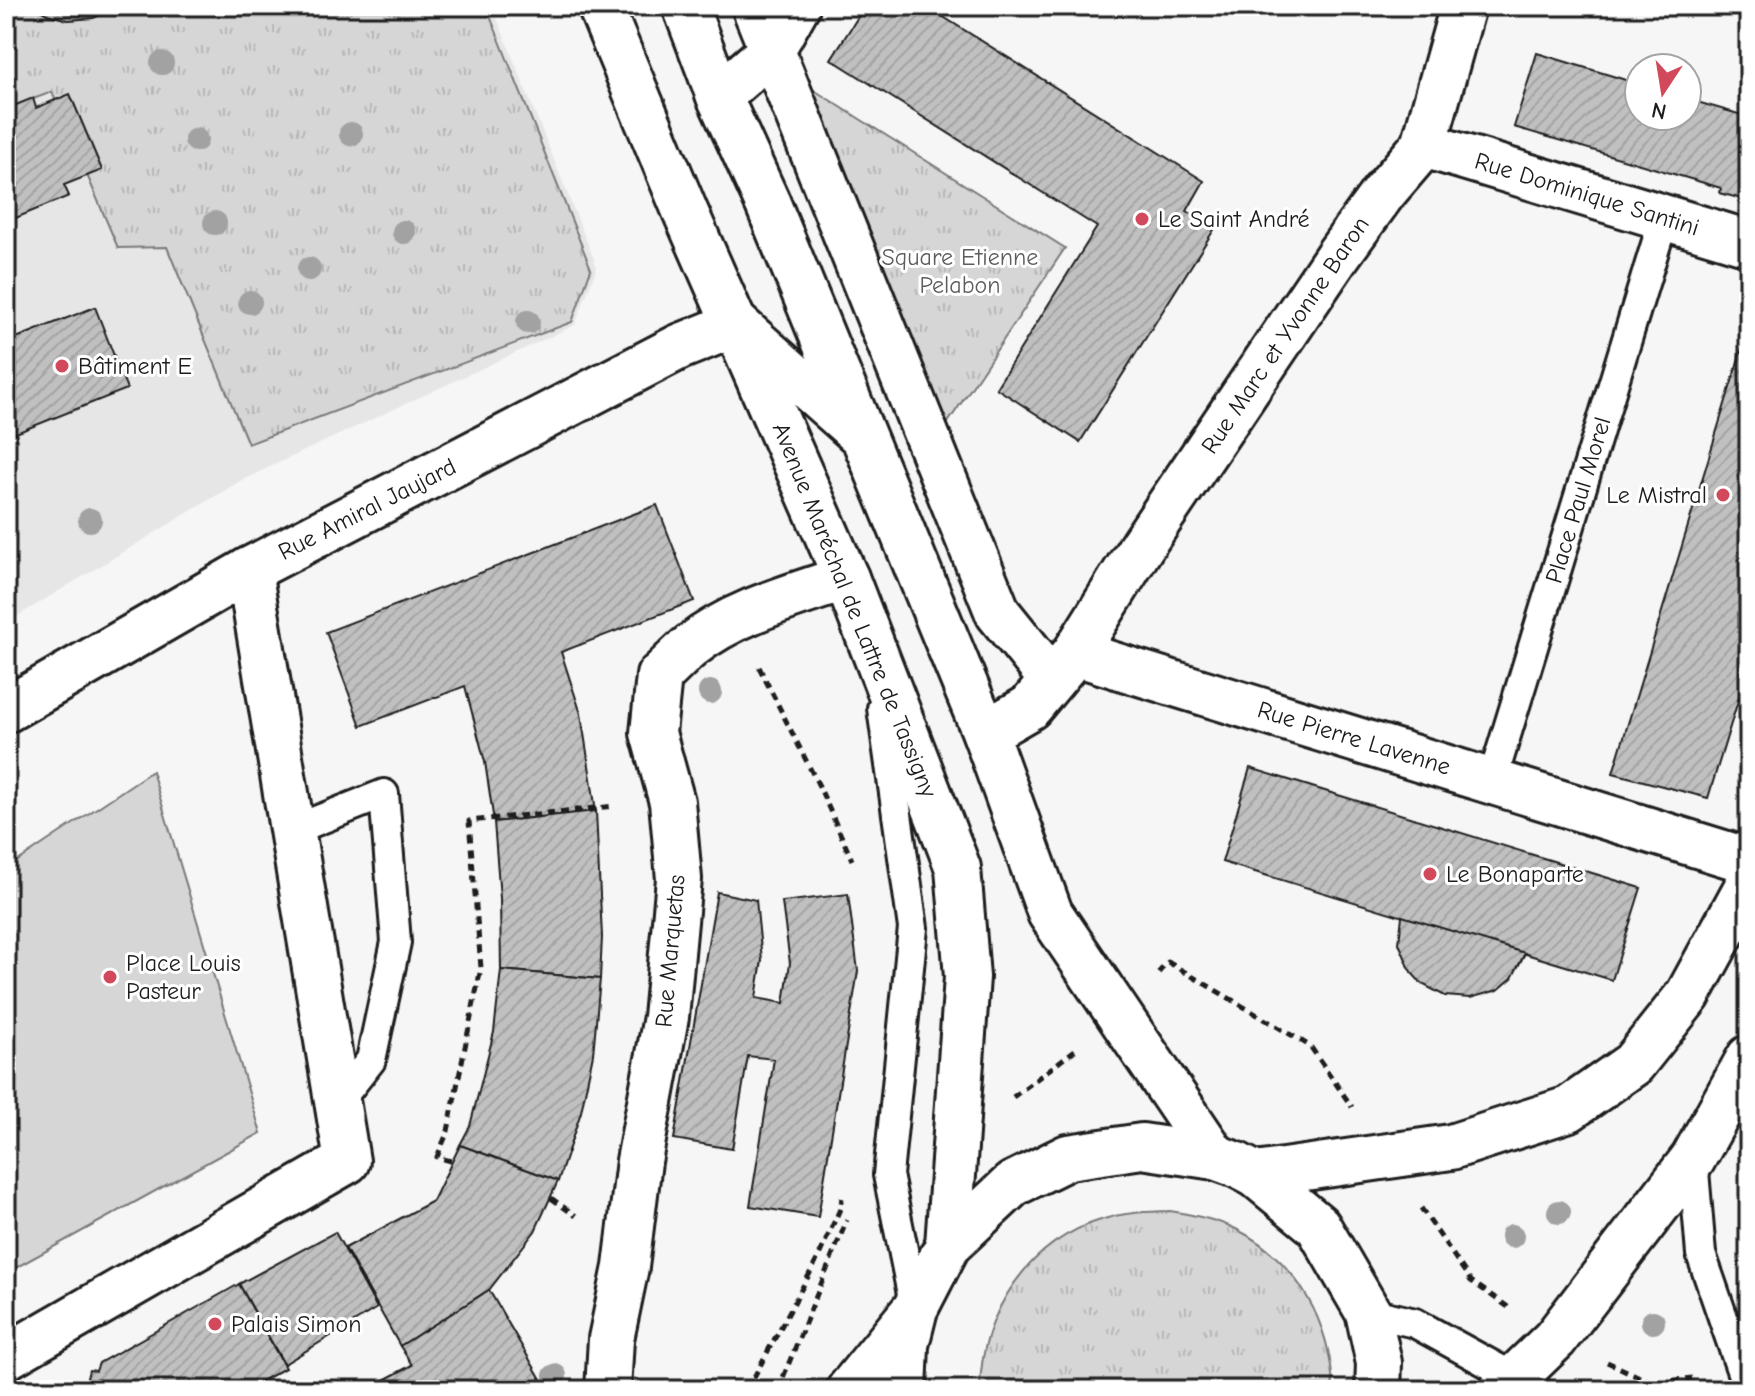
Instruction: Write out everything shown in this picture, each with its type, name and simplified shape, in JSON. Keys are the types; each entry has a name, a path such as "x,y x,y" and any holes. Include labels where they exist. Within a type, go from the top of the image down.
{"street":[{"name":"Avenue Maréchal de Lattre de Tassigny","path":"600,6 685,211 846,578 958,868 967,977 948,1245"},
{"path":"685,6 719,96 768,204 985,733 1050,913 1215,1157"},
{"path":"754,6 998,613 1064,667 1030,707 985,733"},
{"path":"719,96 772,50 797,6"},
{"name":"Rue Marc et Yvonne Baron","path":"1064,667 1338,255 1383,193 1424,145 1463,6"},
{"name":"Rue Dominique Santini","path":"1424,145 1749,243"},
{"path":"736,324 860,434"},
{"name":"Rue Amiral Jaujard","path":"6,710 249,570 668,352 736,324"},
{"path":"6,1357 347,1161 249,570"},
{"name":"Rue Marquetas","path":"608,1390 611,1339 626,1267 639,1161 666,1017 679,879 672,802 653,733 659,676 693,645 735,620 773,603 846,578"},
{"name":"Rue Pierre Lavenne","path":"1064,667 1492,781 1749,861"},
{"path":"1256,1175 1451,1147 1569,1109 1633,1064 1688,995 1749,883"},
{"path":"1518,1386 1693,1159 1749,1058"},
{"path":"849,1390 915,1309 948,1245 1003,1191 1068,1157 1142,1146 1215,1157 1256,1175 1318,1226 1368,1312 1379,1363 1378,1390"},
{"path":"904,1390 906,1345 915,1309"}],"lane":[{"name":"Place Paul Morel","path":"1492,781 1664,218"},
{"path":"873,644 913,928 888,1175 915,1309"},
{"path":"293,830 384,794 396,942 371,1060 337,1103"},
{"path":"1693,1159 1701,1254 1744,1381"},
{"path":"1368,1312 1415,1323 1518,1386"}],"path":[{"path":"735,620 819,786 858,872"},
{"path":"451,1161 437,1157 448,1131 481,968 469,821 596,807"},
{"path":"1310,1046 1471,1281 1555,1339 1653,1383 1744,1381"},
{"path":"747,1390 817,1260 840,1209 842,1194"}],"shaded area":[{"path":"6,6 492,6 597,267 575,325 242,480 6,623"}],"green space":[{"path":"6,6 34,6 47,14 68,20 93,18 102,14 102,6 486,6 591,269 572,322 248,444 167,247 118,248 52,92 6,109"},
{"name":"Square Etienne Pelabon","path":"806,85 1065,248 943,430"},
{"name":"Place Louis Pasteur","path":"152,771 261,1133 6,1273 6,869"},
{"path":"1170,1211 1236,1229 1277,1258 1307,1296 1318,1318 1331,1365 1333,1390 980,1390 982,1361 989,1334 1014,1284 1032,1262 1053,1244 1104,1219"}],"building":[{"path":"34,6 102,6 102,14 68,20 47,14"},
{"name":"Le Saint André","path":"865,6 937,6 934,11 1204,181 1187,211 1215,228 1080,442 996,388 1097,227 831,59"},
{"path":"1537,53 1623,79 1623,132 1703,132 1703,104 1749,117 1749,201 1720,193 1721,188 1514,127"},
{"path":"70,94 102,170 64,185 69,196 6,222 6,109 33,98 36,108"},
{"name":"Bâtiment E","path":"95,307 127,389 6,437 6,342"},
{"path":"6,320 14,339 6,342"},
{"name":"Le Mistral","path":"1749,325 1749,665 1708,798 1613,773"},
{"path":"657,505 694,601 561,652 581,714 596,811 494,822 485,762 465,686 361,726 326,632"},
{"name":"Le Bonaparte","path":"1250,768 1641,888 1612,980 1222,862"},
{"path":"596,811 602,937 600,979 501,970 500,898 494,822"},
{"path":"717,892 756,900 762,960 756,998 784,1003 790,963 782,902 848,894 858,971 818,1217 750,1206 774,1059 748,1056 732,1149 674,1139"},
{"path":"1402,916 1525,953 1512,978 1498,990 1470,998 1445,996 1422,984 1411,972 1399,943"},
{"path":"501,970 600,979 593,1054 581,1112 558,1181 460,1145 470,1126 494,1032"},
{"path":"460,1145 558,1181 535,1231 489,1290 400,1346 345,1248 433,1201"},
{"path":"335,1232 377,1308 284,1364 239,1284"},
{"name":"Palais Simon","path":"239,1284 285,1368 245,1390 84,1390 89,1370 96,1371 99,1363"},
{"path":"489,1290 545,1386 544,1390 365,1390 412,1365 400,1346"}],"place":[{"name":"Le Saint André","path":"1142,219"},
{"name":"Bâtiment E","path":"62,366"},
{"name":"Le Mistral","path":"1723,495"},
{"name":"Le Bonaparte","path":"1430,874"},
{"name":"Place Louis Pasteur","path":"110,977"},
{"name":"Palais Simon","path":"215,1324"}]}
